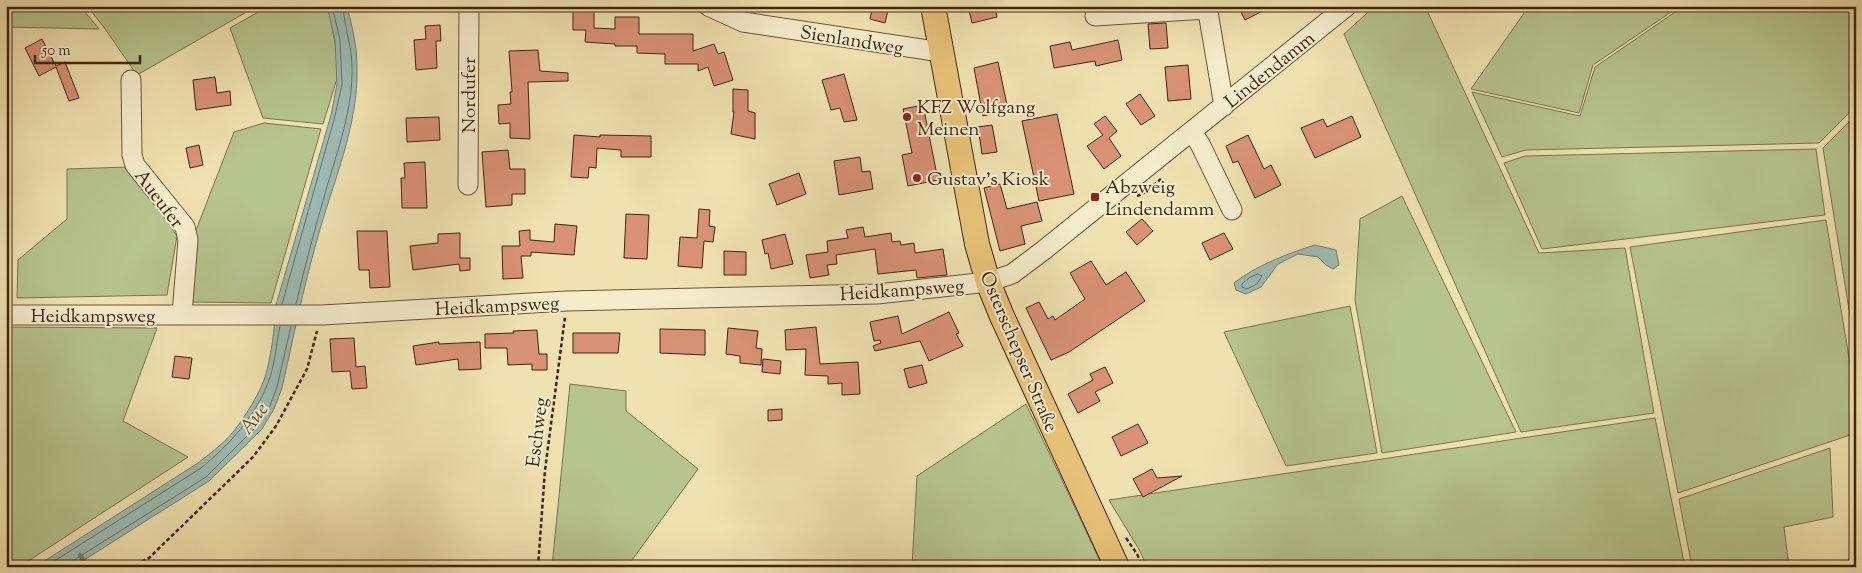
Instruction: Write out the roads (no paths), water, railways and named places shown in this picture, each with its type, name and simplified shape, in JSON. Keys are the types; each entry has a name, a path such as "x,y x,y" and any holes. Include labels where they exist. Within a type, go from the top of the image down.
{"main road":[{"name":"Osterschepser Straße","path":"933,6 977,244 988,282 1117,567"}],"street":[{"name":"Nordufer","path":"468,185 469,6"},
{"name":"Sienlandweg","path":"708,6 743,22 941,52"},
{"name":"Lindendamm","path":"988,282 1012,274 1070,230 1347,6"},
{"path":"1095,16 1207,8 1224,106"},
{"name":"Aueufer","path":"131,80 132,155 136,166 185,227 188,240 182,314"},
{"path":"1192,132 1200,144 1232,210"},
{"name":"Heidkampsweg","path":"6,315 315,315 567,301 877,294 988,282"}],"water":[{"name":"Aue","path":"327,6 347,6 357,58 354,111 312,258 282,388 274,409 262,429 209,481 73,567 35,567 198,463 233,432 259,392 269,363 276,305 331,115 337,84 335,40"},
{"path":"1315,245 1336,250 1339,265 1333,269 1318,257 1298,254 1278,264 1261,287 1246,294 1236,290 1234,283 1252,271 1283,256"}],"waterway":[{"path":"80,555 88,567"}],"place":[{"name":"KFZ Wolfgang Meinen","path":"907,117"},
{"name":"Gustav's Kiosk","path":"917,178"},
{"name":"Abzweig Lindendamm","path":"1095,197"}]}
